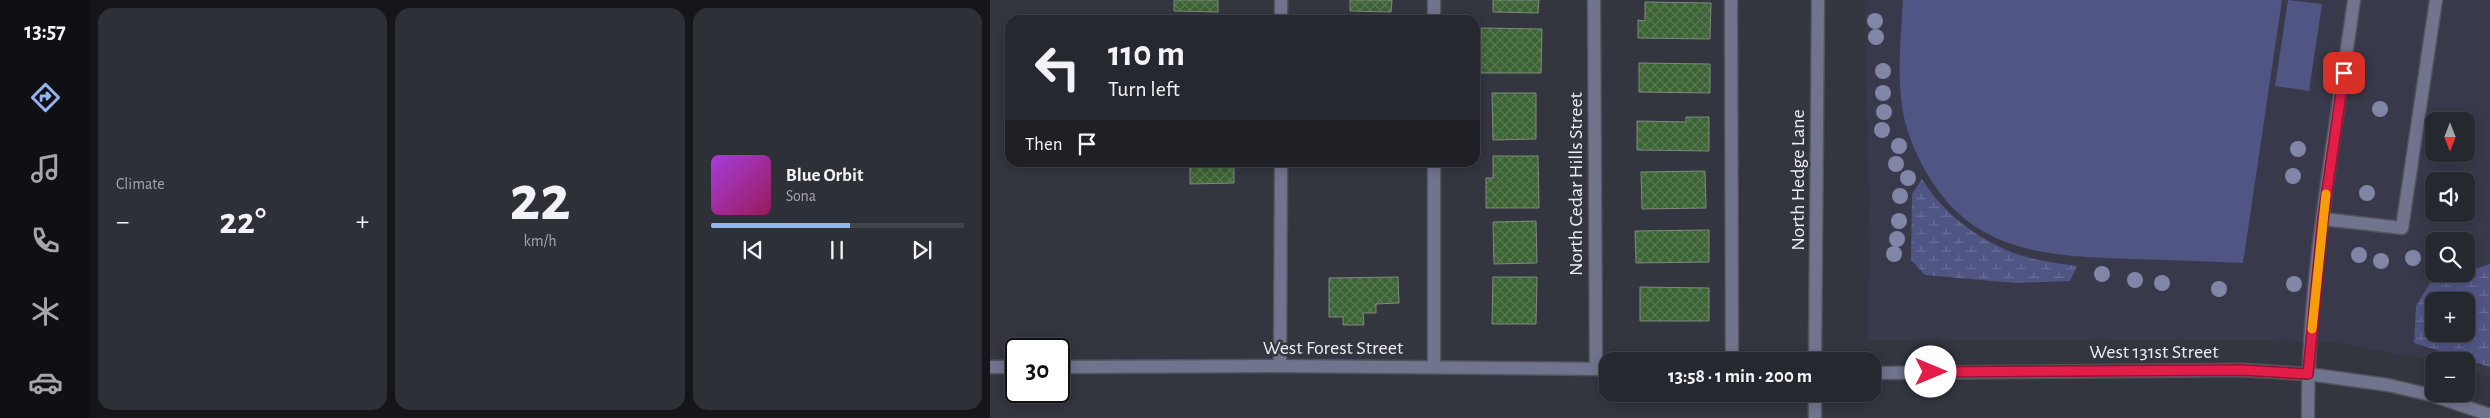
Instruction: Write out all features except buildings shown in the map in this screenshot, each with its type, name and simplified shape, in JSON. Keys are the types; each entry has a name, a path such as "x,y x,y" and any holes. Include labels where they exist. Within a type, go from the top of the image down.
{"street":[{"path":"1281,0 1281,15"},
{"path":"1434,0 1434,15"},
{"name":"North Cedar Hills Street","path":"1594,0 1602,352"},
{"path":"1732,0 1732,352"},
{"name":"North Hedge Lane","path":"1815,352 1818,0"},
{"path":"2308,418 2308,374 2323,219 2354,0"},
{"path":"2323,219 2402,228 2436,0"},
{"path":"1280,366 1281,167"},
{"path":"1434,167 1434,367"},
{"name":"West Forest Street","path":"1070,367 1280,366 1599,369"},
{"path":"990,367 1005,368"},
{"name":"West 131st Street","path":"1881,373 2242,370 2308,374 2388,384 2431,395 2490,415"},
{"path":"1815,402 1815,418"}],"shaded area":[{"path":"1865,0 2490,0 2490,378 2475,373 2475,352 2425,352 2425,359 2339,343 2264,340 1868,340 1869,216"}],"green space":[{"path":"1903,0 2282,0 2243,263 2068,256 2013,245 1988,234 1964,218 1944,198 1925,170 1905,123 1900,80"},
{"path":"2288,0 2322,4 2309,91 2275,86"},
{"path":"1922,179 1952,215 1991,243 2027,257 2077,266 2070,281 2015,283 1925,275 1911,260 1912,194"},
{"path":"2490,264 2490,367 2475,362 2475,352 2442,352 2414,343 2416,306 2430,283 2475,282 2475,269"}],"slow traffic":[{"path":"2312,329 2326,194"}],"route":[{"path":"1931,372 2242,370 2308,374 2323,219 2344,73"}]}
